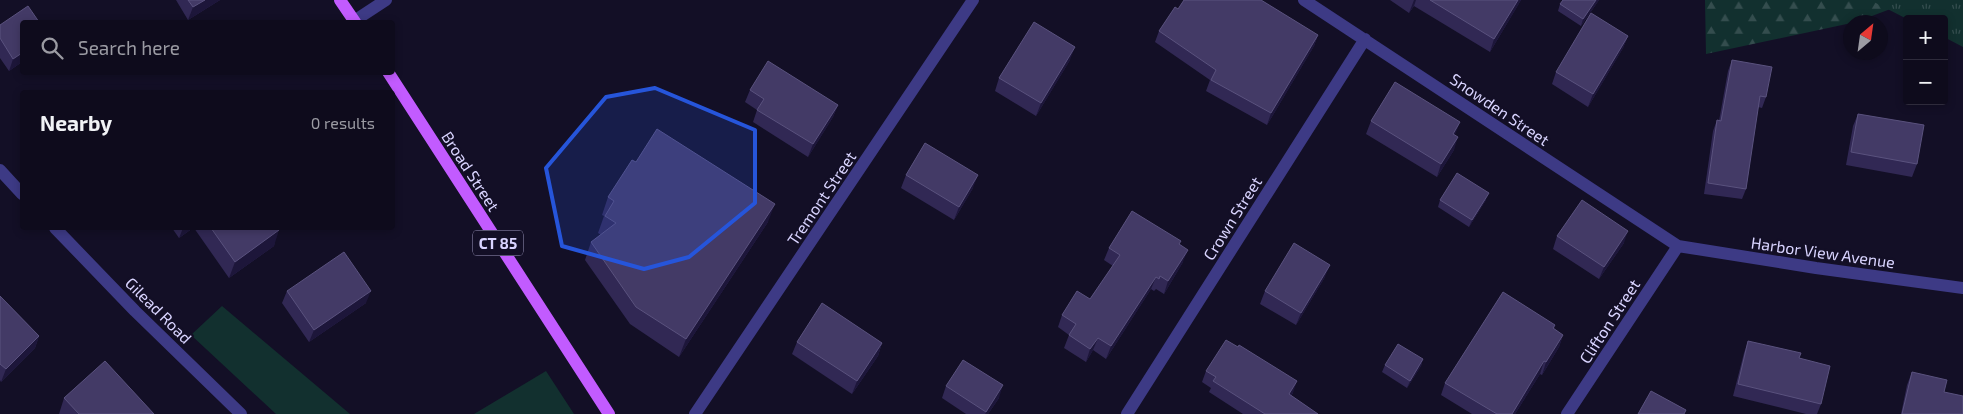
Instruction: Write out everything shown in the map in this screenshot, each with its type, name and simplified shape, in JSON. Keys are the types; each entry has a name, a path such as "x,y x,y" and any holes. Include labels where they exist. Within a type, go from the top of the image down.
{"main road":[{"path":"340,0 353,20"},
{"name":"Broad Street","path":"390,75 609,414"}],"street":[{"path":"357,20 386,0"},
{"name":"Tremont Street","path":"695,414 973,0"},
{"name":"Snowden Street","path":"1304,0 1678,246"},
{"name":"Crown Street","path":"1127,414 1365,39"},
{"path":"0,170 20,192"},
{"name":"Gilead Road","path":"57,230 135,311 241,414"},
{"name":"Harbor View Avenue","path":"1678,246 1816,268 1963,288"},
{"name":"Clifton Street","path":"1567,414 1678,246"}],"highlighted area":[{"path":"655,88 755,130 755,203 689,257 644,269 562,246 546,168 606,97"}],"green space":[{"path":"1705,0 1963,0 1909,2 1875,15 1843,15 1843,25 1706,54"},
{"path":"1870,0 1963,0 1963,47 1948,39 1948,15 1903,15 1903,17"},
{"path":"222,306 350,414 276,414 191,335"},
{"path":"546,371 574,414 474,414"}],"building":[{"path":"188,0 205,0 193,7"},
{"path":"1184,0 1261,0 1318,35 1271,113 1211,80 1216,70 1159,31 1175,7 1178,9"},
{"path":"1430,0 1518,0 1494,39"},
{"path":"1563,0 1596,0 1583,19 1560,4"},
{"path":"28,6 38,20 20,20 20,54 13,59 0,38 0,25"},
{"path":"1591,13 1628,36 1593,94 1556,72"},
{"path":"1034,22 1075,47 1041,103 999,78"},
{"path":"1732,60 1772,67 1766,97 1760,96 1746,189 1708,183 1717,120 1721,121"},
{"path":"768,61 838,105 813,144 757,110 764,99 750,90"},
{"path":"1395,82 1460,122 1453,134 1458,137 1441,164 1371,121"},
{"path":"1858,114 1924,125 1917,164 1851,152"},
{"path":"657,129 775,204 686,339 636,307 591,242 616,223 605,216 614,201 608,197 632,160 636,162"},
{"path":"925,143 978,175 959,207 906,175"},
{"path":"1457,173 1489,193 1472,220 1440,200"},
{"path":"1582,200 1628,231 1604,267 1557,236"},
{"path":"1132,211 1181,241 1179,244 1188,250 1168,281 1160,276 1159,279 1156,277 1111,346 1098,338 1090,349 1069,335 1076,324 1062,315 1077,291 1090,299 1120,255 1109,248"},
{"path":"212,230 279,230 235,262"},
{"path":"1294,243 1330,265 1301,313 1265,291"},
{"path":"344,252 371,291 314,330 287,291"},
{"path":"1503,292 1555,325 1553,328 1563,335 1546,362 1544,361 1512,414 1497,414 1445,383"},
{"path":"0,296 39,336 6,369 0,364"},
{"path":"822,303 882,343 857,381 797,342"},
{"path":"1226,340 1238,347 1239,345 1297,381 1289,394 1318,414 1265,414 1213,381 1216,377 1206,371"},
{"path":"1748,341 1801,353 1799,358 1830,366 1821,404 1738,384"},
{"path":"1398,344 1423,359 1410,381 1385,365"},
{"path":"963,360 1003,385 986,412 946,386"},
{"path":"105,361 154,414 79,414 64,398"},
{"path":"1912,372 1947,380 1944,392 1963,396 1963,414 1902,414"},
{"path":"1651,391 1686,410 1684,414 1638,414"}]}
